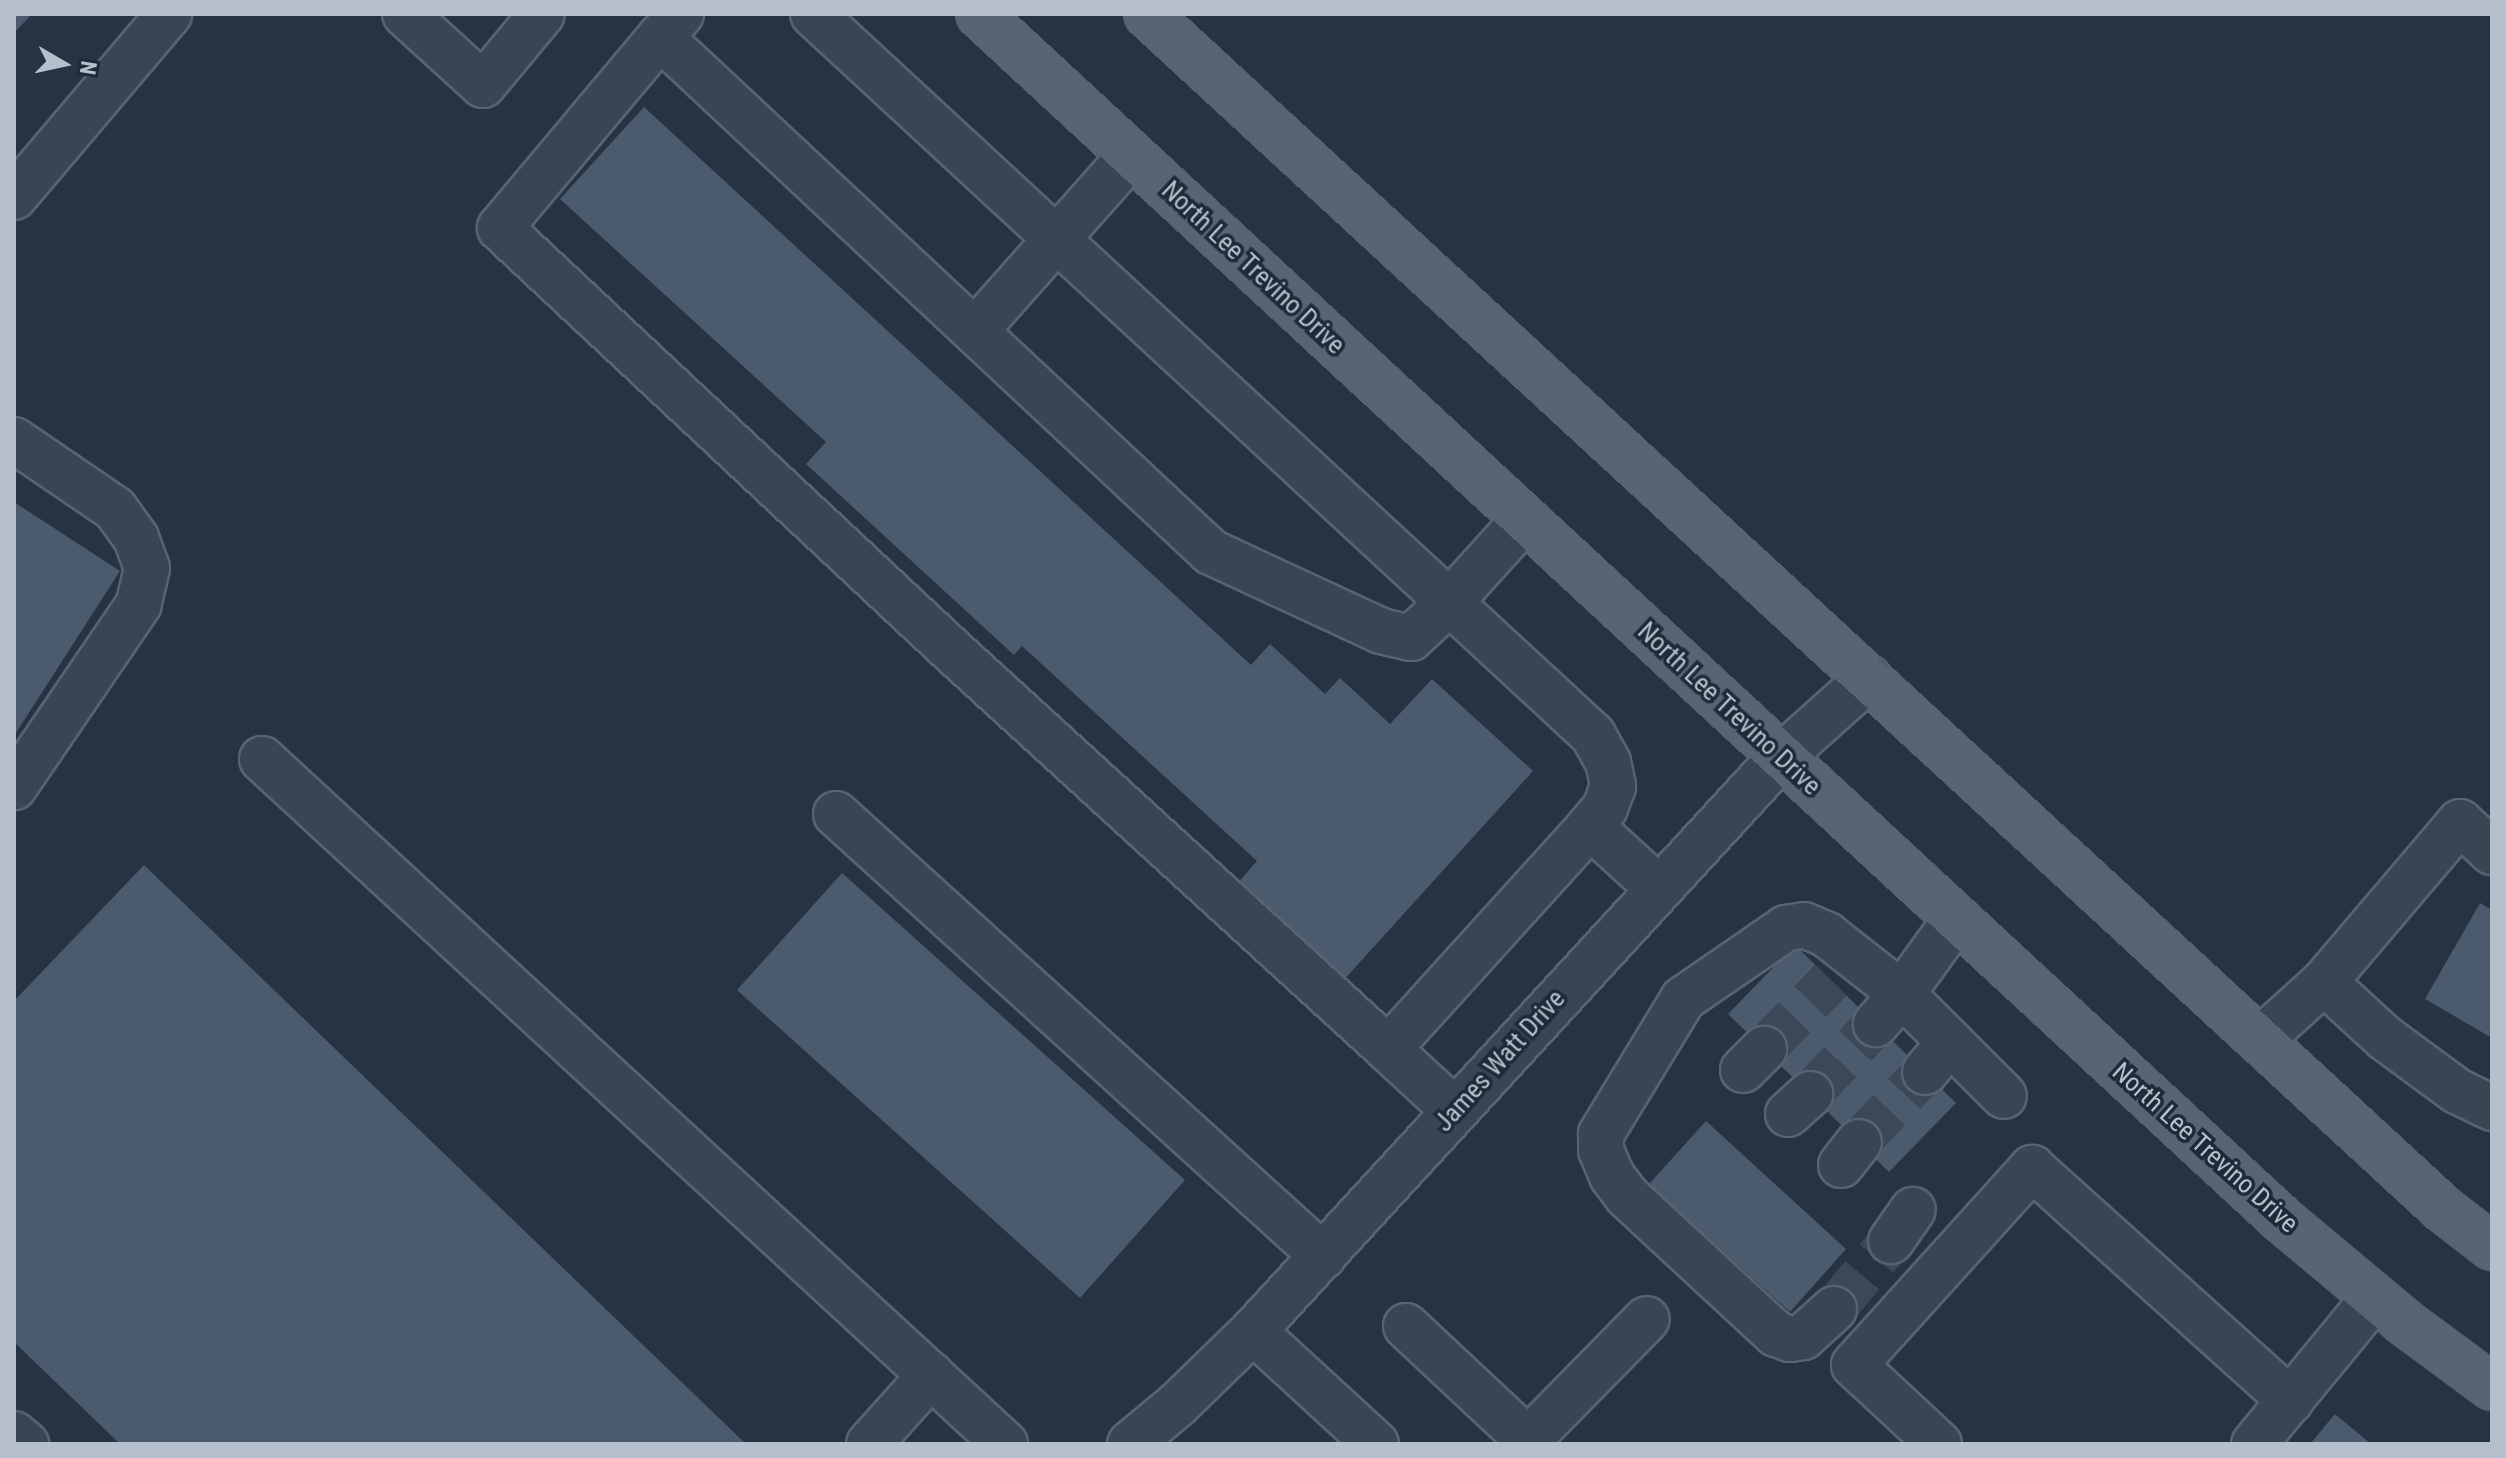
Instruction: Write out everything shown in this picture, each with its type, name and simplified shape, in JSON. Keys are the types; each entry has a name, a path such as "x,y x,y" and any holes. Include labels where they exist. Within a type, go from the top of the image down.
{"main road":[{"name":"North Lee Trevino Drive","path":"979,14 2281,1219 2374,1298 2492,1387"},
{"path":"1147,14 2443,1209 2492,1247"}],"street":[{"path":"14,197 169,14"},
{"path":"405,14 483,85 542,14"},
{"path":"813,14 1593,735 1608,762 1613,786 1605,808 1388,1049"},
{"path":"1454,1110 960,658 500,228 671,26 975,331 1211,552 1381,631 1411,638 1448,604 1524,520"},
{"path":"975,331 1131,155"},
{"path":"14,440 115,509 136,538 147,568 139,604 14,787"},
{"name":"James Watt Drive","path":"1130,1444 1177,1405 1253,1331 1781,757 1869,678"},
{"path":"262,759 1005,1444"},
{"path":"836,814 1323,1256"},
{"path":"2260,1040 2324,982 2460,822 2492,852"},
{"path":"1590,826 1659,889"},
{"path":"1889,1009 1956,919"},
{"path":"1834,1309 1803,1337 1790,1339 1776,1334 1627,1196 1612,1176 1601,1150 1601,1134 1683,999 1786,928 1804,925 1827,935 1842,967 1937,1057 2004,1096"},
{"path":"2324,982 2385,1038 2457,1091 2492,1108"},
{"path":"1939,1444 1854,1365 2032,1168 2291,1401"},
{"path":"2254,1444 2374,1298"},
{"path":"1406,1326 1528,1443 1647,1319"},
{"path":"1253,1331 1373,1443"},
{"path":"869,1444 931,1375"},
{"path":"14,1434 26,1444"}],"building":[{"path":"14,14 32,14 14,33"},
{"path":"644,107 1251,665 1270,644 1325,694 1340,678 1390,724 1432,679 1533,771 1342,982 1236,885 1257,861 1022,646 1014,655 806,464 826,442 560,199"},
{"path":"14,502 120,571 14,736"},
{"path":"144,865 746,1444 120,1444 14,1342 14,1001"},
{"path":"842,873 1185,1180 1080,1298 737,990"},
{"path":"2480,903 2492,910 2492,1038 2425,999"},
{"path":"1795,945 1956,1103 1889,1172 1728,1014"},
{"path":"1706,1121 1846,1249 1790,1312 1649,1184"},
{"path":"2335,1414 2371,1444 2310,1444"}],"tunnel":[{"path":"1764,1049 1831,980"},
{"path":"1810,1094 1876,1024"},
{"path":"1859,1142 1925,1072"},
{"path":"1834,1309 1891,1241"}]}
